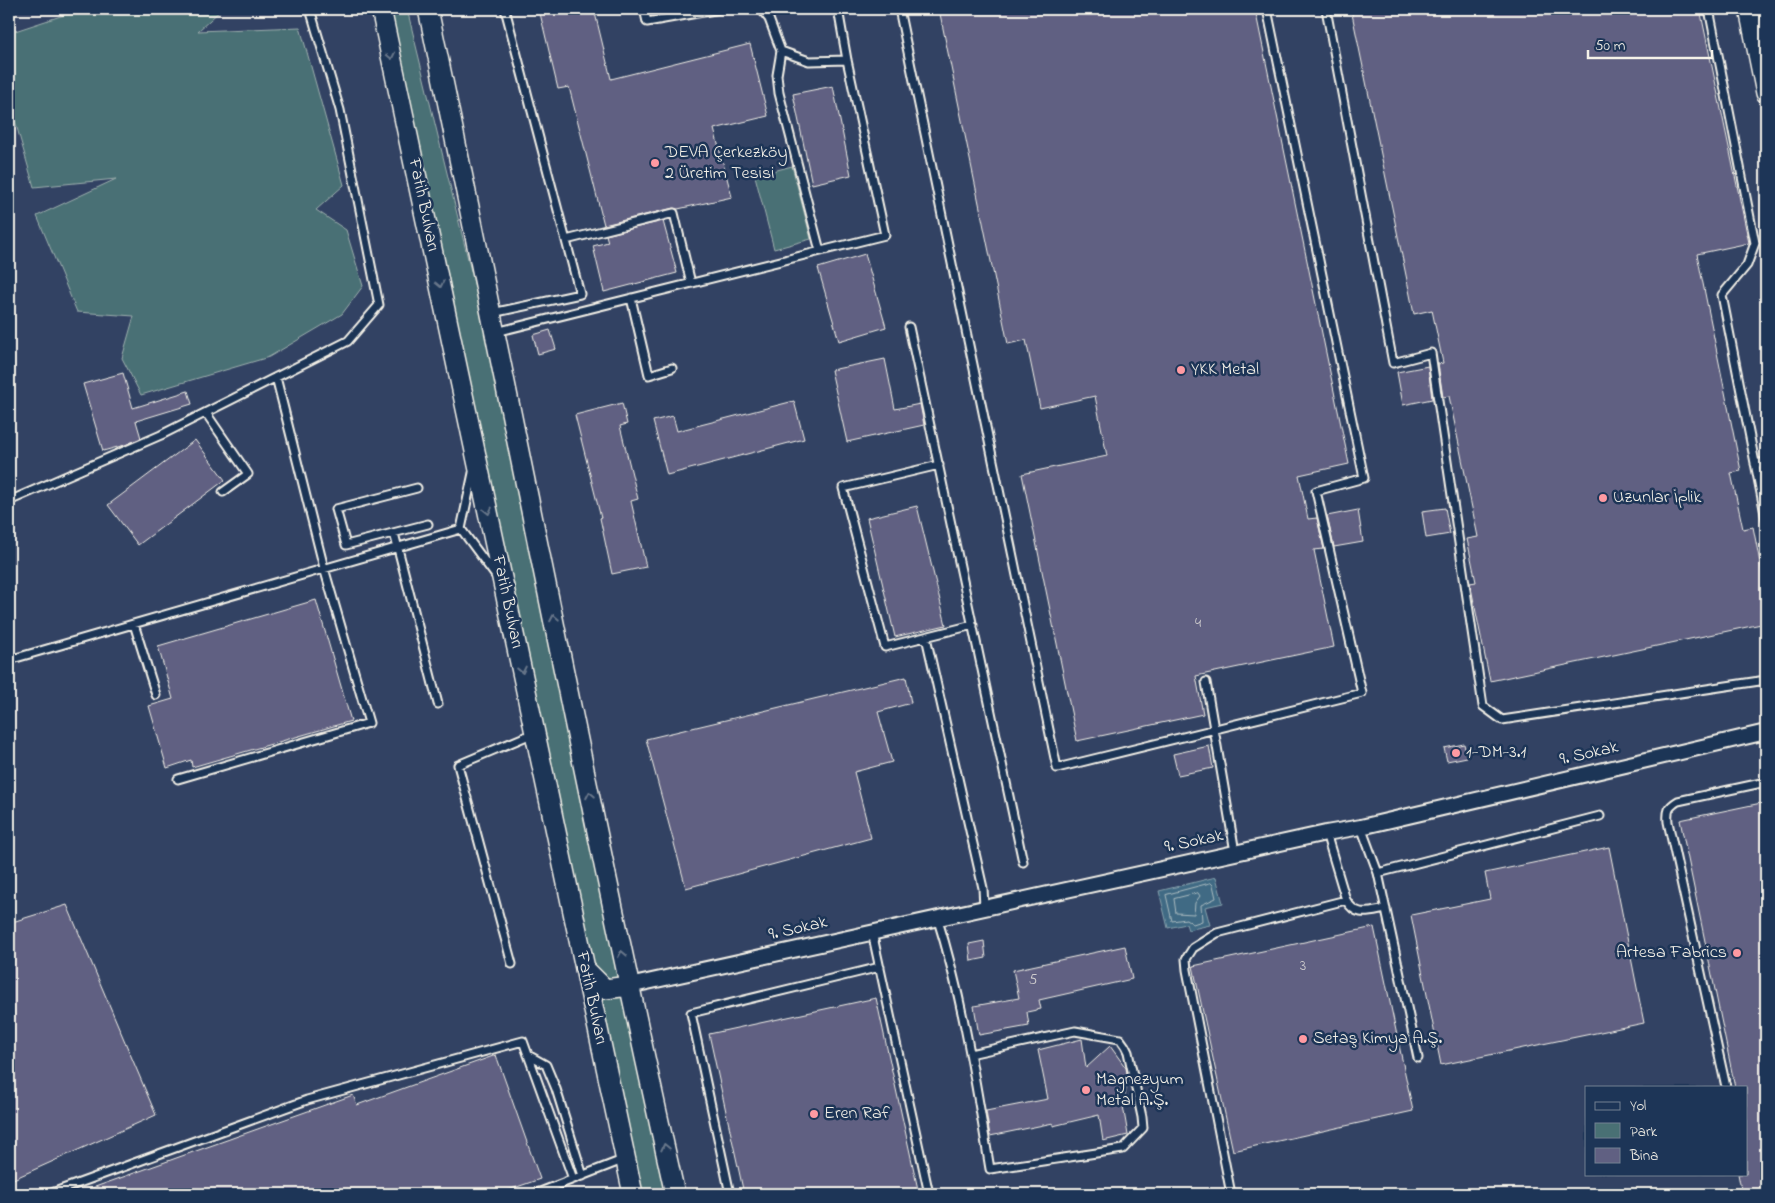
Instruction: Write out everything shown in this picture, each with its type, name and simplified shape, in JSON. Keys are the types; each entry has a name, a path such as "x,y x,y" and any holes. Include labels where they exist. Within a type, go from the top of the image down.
{"main road":[{"name":"Fatih Bulvarı","path":"381,9 633,1194"},
{"path":"1749,9 1765,84"},
{"path":"431,10 629,986 675,1194"},
{"path":"585,969 605,989 629,986"}],"street":[{"name":"9. Sokak","path":"629,986 1326,832 1362,827 1766,732"}],"lane":[{"path":"9,501 161,435 348,341 379,305 340,110 310,9"},
{"path":"492,313 580,294 505,9"},
{"path":"644,9 647,22 720,9"},
{"path":"761,9 769,18 781,51 777,75 779,93 820,251"},
{"path":"496,332 885,235 847,60 838,9"},
{"path":"899,9 1057,768 1362,693 1316,491 1364,478 1267,9"},
{"path":"1326,9 1393,363 1432,353 1483,706 1502,720 1766,680"},
{"path":"1709,9 1755,243 1747,266 1722,295 1766,519"},
{"path":"781,51 810,61 847,60"},
{"path":"566,240 674,213 691,283"},
{"path":"631,298 649,375 672,368"},
{"path":"909,327 1023,862"},
{"path":"178,779 368,723 324,568 276,377"},
{"path":"206,413 248,474 223,492"},
{"path":"477,458 461,529 504,586"},
{"path":"1755,464 1766,462"},
{"path":"939,466 842,488 884,648 973,625"},
{"path":"418,488 336,509 346,545 428,524"},
{"path":"9,660 461,529"},
{"path":"394,533 438,704"},
{"path":"134,624 156,695"},
{"path":"926,637 983,888 984,907"},
{"path":"1206,682 1235,852"},
{"path":"512,964 458,765 535,733"},
{"path":"1726,1086 1667,811 1671,805 1678,801 1766,782"},
{"path":"1378,873 1600,816"},
{"path":"1362,827 1378,873 1418,1058"},
{"path":"1326,832 1346,900 1350,907 1355,911 1362,912 1386,909"},
{"path":"1231,1194 1186,959 1193,948 1217,933 1346,900"},
{"path":"937,917 948,949 970,1054 990,1169 1123,1150 1143,1128 1128,1052 1120,1039 1075,1031 970,1054"},
{"path":"872,932 928,1194"},
{"path":"730,1194 692,1013 880,967"},
{"path":"49,1194 307,1100 524,1041 572,1179"},
{"path":"528,1055 546,1065 556,1089 583,1176"},
{"path":"535,1194 625,1159"}],"shaded area":[{"path":"9,9 1766,9 1766,1194 9,1194"}],"green space":[{"path":"82,9 222,9 198,31 300,27 344,185 316,210 346,230 363,286 342,314 269,357 141,395 122,358 134,316 77,312 37,216 116,179 34,187 9,100 9,33"},
{"path":"388,9 407,9 488,341 666,1194 641,1194 499,528 450,284"},
{"path":"792,166 811,239 774,249 755,176"}],"water":[{"path":"1216,877 1223,903 1205,907 1210,925 1188,930 1186,924 1168,928 1159,891"}],"building":[{"name":"DEVA Çerkezköy 2 Üretim Tesisi","path":"539,9 594,9 611,79 750,44 768,116 714,129 732,197 678,209 673,208 604,225 569,87 558,89"},
{"name":"YKK Metal","path":"939,9 1255,9 1349,464 1299,475 1308,519 1317,518 1324,549 1314,550 1334,647 1196,676 1203,714 1077,741 1022,474 1107,456 1095,396 1040,408 1026,340 1008,344"},
{"path":"1351,9 1700,9 1749,243 1697,254 1741,471 1731,473 1743,529 1753,527 1766,593 1766,623 1490,681 1470,583 1476,582 1467,539 1478,537 1449,396 1443,397 1438,364 1443,363 1432,310 1414,314"},
{"path":"833,86 851,175 812,184 793,94"},
{"path":"663,221 677,273 604,292 593,246 608,242 606,235"},
{"path":"865,254 886,327 839,341 818,268"},
{"path":"550,330 556,349 538,354 533,335"},
{"path":"885,359 895,409 920,404 924,425 847,442 831,370"},
{"path":"1428,366 1432,399 1403,405 1397,372"},
{"path":"123,373 133,408 188,391 192,404 136,421 141,438 103,451 83,384"},
{"path":"794,401 804,439 667,475 653,421 673,416 677,431"},
{"path":"622,403 627,424 620,426 638,499 631,501 646,567 612,574 601,518 575,415"},
{"path":"195,440 225,480 138,545 108,505"},
{"path":"917,506 946,625 895,637 867,518"},
{"path":"1445,508 1450,534 1426,538 1422,511"},
{"path":"1358,510 1363,542 1334,547 1327,516"},
{"path":"316,600 351,721 192,767 191,760 167,768 149,706 173,699 158,646"},
{"path":"906,677 911,703 878,712 892,762 854,772 871,838 686,888 646,739"},
{"name":"1-DM-3.1","path":"1464,744 1467,757 1447,761 1444,748"},
{"path":"1209,746 1213,768 1178,775 1173,754"},
{"name":"Artesa Fabrics","path":"1766,802 1766,1194 1742,1194 1738,1176 1748,1176 1748,1086 1735,1086 1680,820"},
{"path":"1609,847 1644,1023 1441,1065 1411,915 1490,899 1485,873"},
{"path":"67,905 156,1115 9,1181 9,923"},
{"name":"Setaş Kimya A.Ş.","path":"1374,927 1413,1111 1233,1151 1193,966"},
{"path":"984,941 986,958 971,961 969,944"},
{"path":"1125,946 1132,979 1039,1000 1041,1009 1027,1012 1029,1026 979,1035 974,1006 1019,998 1013,970"},
{"name":"Eren Raf","path":"876,998 919,1194 744,1194 709,1034"},
{"name":"Magnezyum Metal A.Ş.","path":"1082,1039 1086,1068 1110,1046 1126,1068 1128,1079 1123,1106 1128,1135 1103,1141 1099,1115 1053,1126 1053,1123 990,1136 986,1111 1048,1099 1038,1050"},
{"path":"496,1055 540,1179 497,1194 81,1194 81,1192 353,1095 357,1105"}],"place":[{"name":"DEVA Çerkezköy 2 Üretim Tesisi","path":"655,163"},
{"name":"YKK Metal","path":"1181,370"},
{"name":"Uzunlar İplik","path":"1603,498"},
{"name":"1-DM-3.1","path":"1456,753"},
{"name":"Artesa Fabrics","path":"1737,953"},
{"name":"Setaş Kimya A.Ş.","path":"1303,1039"},
{"name":"Magnezyum Metal A.Ş.","path":"1086,1090"},
{"name":"Eren Raf","path":"814,1114"}]}
